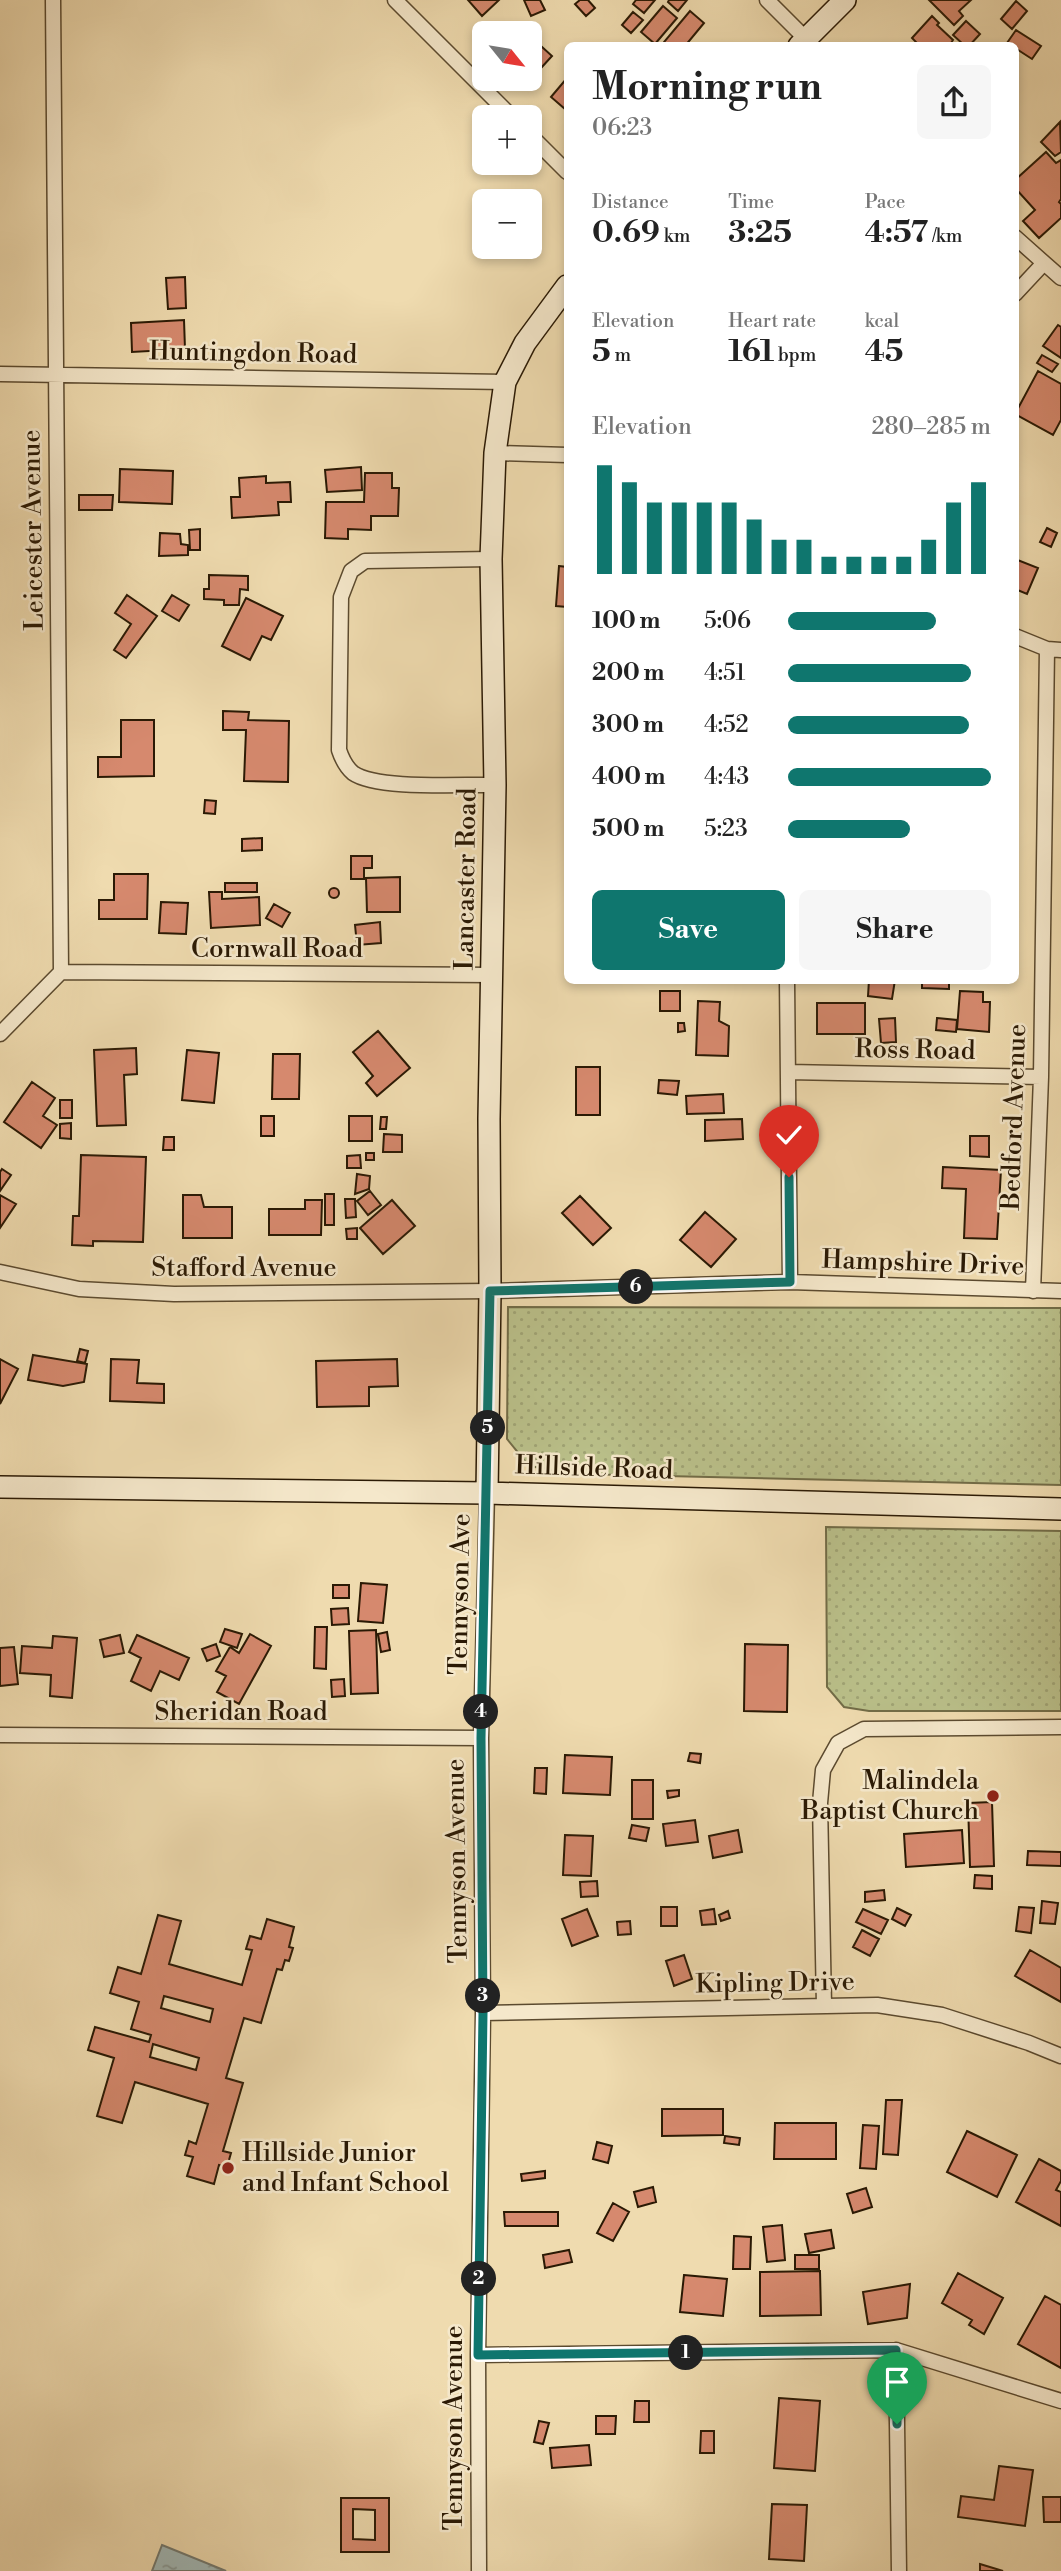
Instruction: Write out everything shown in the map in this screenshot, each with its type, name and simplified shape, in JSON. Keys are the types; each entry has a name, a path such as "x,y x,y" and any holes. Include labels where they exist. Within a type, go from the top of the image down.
{"street":[{"name":"Leicester Avenue","path":"53,0 61,972"},
{"path":"395,0 500,105"},
{"path":"767,0 805,42"},
{"path":"807,42 845,0"},
{"path":"542,147 564,169"},
{"path":"1019,241 1061,278"},
{"path":"1019,289 1043,264"},
{"name":"Lancaster Road","path":"487,1493 489,1119 495,785 491,559 495,453 505,382 524,343 564,290"},
{"name":"Huntingdon Road","path":"0,374 505,382"},
{"path":"495,453 564,455"},
{"path":"491,559 365,561 351,571 341,597 339,750 344,763 352,772 376,783 495,785"},
{"path":"1019,637 1054,650"},
{"name":"Bedford Avenue","path":"1033,1291 1054,650"},
{"path":"0,1034 61,972"},
{"name":"Cornwall Road","path":"61,972 493,975"},
{"path":"788,984 790,1282"},
{"name":"Ross Road","path":"788,1072 1041,1077"},
{"name":"Stafford Avenue","path":"0,1272 79,1289 174,1294 490,1291"},
{"name":"Hampshire Drive","path":"490,1291 790,1282 1061,1292"},
{"name":"Hillside Road","path":"0,1487 487,1493 1061,1509"},
{"name":"Tennyson Ave","path":"481,1738 487,1493"},
{"path":"824,2007 820,1803 823,1770 838,1743 864,1729 1061,1727"},
{"name":"Sheridan Road","path":"0,1735 481,1738"},
{"name":"Tennyson Avenue","path":"479,2571 478,2355 483,2013 481,1738"},
{"name":"Kipling Drive","path":"483,2013 877,2005 942,2015 1061,2056"},
{"path":"478,2355 896,2350 1061,2401"},
{"path":"896,2350 899,2571"}],"green space":[{"path":"508,1307 1061,1308 1061,1485 578,1474 529,1466 507,1439"},
{"path":"826,1527 1061,1531 1061,1711 869,1711 844,1707 827,1687"}],"water":[{"path":"162,2545 226,2571 152,2571"}],"building":[{"path":"468,0 499,0 482,16"},
{"path":"524,0 540,0 545,10 531,16"},
{"path":"580,0 588,0 595,8 586,16 575,4"},
{"path":"636,0 655,0 644,13 633,4"},
{"path":"669,0 687,0 678,11"},
{"path":"929,0 971,0 959,11 963,16 954,25"},
{"path":"1016,1 1027,11 1012,29 1001,19"},
{"path":"663,6 677,18 657,42 653,42 641,32"},
{"path":"690,11 704,23 688,42 664,42"},
{"path":"633,12 643,20 631,33 622,25"},
{"path":"932,16 939,23 937,25 953,40 916,42 912,38"},
{"path":"966,21 980,34 973,42 961,42 953,35"},
{"path":"1016,30 1041,46 1032,59 1019,51 1019,42 1008,42"},
{"path":"542,47 552,56 542,67"},
{"path":"564,82 564,108 551,97"},
{"path":"1060,122 1061,152 1055,156 1041,142"},
{"path":"1046,152 1056,163 1061,160 1061,218 1039,238 1023,221 1035,210 1019,192 1019,176"},
{"path":"185,277 186,308 168,309 166,278"},
{"path":"184,320 185,349 132,352 131,323"},
{"path":"1058,325 1061,327 1061,358 1043,346"},
{"path":"1042,355 1058,364 1052,372 1037,363"},
{"path":"1038,371 1061,384 1061,420 1053,435 1019,416 1019,407"},
{"path":"361,467 362,490 327,492 325,470"},
{"path":"120,469 173,471 172,504 119,502"},
{"path":"365,473 392,473 392,488 399,488 398,516 371,516 371,530 348,529 348,539 325,538 326,502 364,502"},
{"path":"266,476 266,483 290,482 291,502 278,502 279,515 232,518 231,497 240,497 239,478"},
{"path":"79,495 113,495 112,510 79,510"},
{"path":"1047,528 1057,533 1051,547 1040,542"},
{"path":"200,529 200,550 190,550 189,530"},
{"path":"160,533 180,534 181,544 188,545 188,555 159,556"},
{"path":"1019,561 1038,568 1027,594 1019,591"},
{"path":"559,566 564,567 564,607 556,606"},
{"path":"209,575 248,576 248,590 240,589 239,605 224,605 224,600 204,599 204,589 209,589"},
{"path":"127,595 157,616 126,658 114,650 131,624 115,613"},
{"path":"172,595 189,605 179,621 162,611"},
{"path":"246,598 283,616 271,640 262,636 250,660 222,646"},
{"path":"223,711 249,712 248,720 289,721 288,782 244,781 246,730 223,730"},
{"path":"121,720 154,720 154,776 98,777 98,757 121,757"},
{"path":"205,800 216,801 215,814 204,813"},
{"path":"262,838 262,850 242,851 242,839"},
{"path":"351,856 372,856 372,868 364,868 364,879 351,879"},
{"path":"114,874 148,874 147,919 99,919 99,900 114,900"},
{"path":"400,877 400,912 367,912 366,878"},
{"path":"225,883 257,883 257,892 225,892"},
{"path":"334,888 338,889 338,897 334,898 330,897 329,893 330,889"},
{"path":"209,892 222,892 222,899 259,897 260,925 211,928"},
{"path":"161,902 188,903 186,934 159,933"},
{"path":"274,904 290,913 282,927 266,918"},
{"path":"380,922 381,943 357,945 355,925"},
{"path":"869,984 894,984 892,999 868,996"},
{"path":"922,984 949,984 949,989 922,988"},
{"path":"660,991 680,991 680,1011 660,1011"},
{"path":"960,991 983,992 983,1002 990,1002 989,1032 957,1029"},
{"path":"698,1001 720,1002 719,1021 729,1026 728,1056 696,1055"},
{"path":"817,1003 865,1003 865,1034 817,1034"},
{"path":"895,1018 896,1042 881,1043 879,1019"},
{"path":"937,1018 957,1020 956,1032 936,1030"},
{"path":"678,1023 684,1023 685,1031 678,1032"},
{"path":"378,1031 410,1068 377,1096 366,1083 373,1076 353,1052"},
{"path":"136,1048 137,1074 124,1075 126,1125 97,1126 94,1050"},
{"path":"187,1050 219,1053 214,1103 182,1100"},
{"path":"273,1054 300,1054 299,1099 272,1099"},
{"path":"576,1067 600,1067 600,1115 576,1115"},
{"path":"659,1080 679,1081 677,1095 658,1093"},
{"path":"32,1082 55,1098 43,1116 57,1125 41,1148 4,1122"},
{"path":"723,1094 724,1113 687,1114 686,1096"},
{"path":"60,1100 72,1100 72,1118 60,1118"},
{"path":"261,1116 274,1116 274,1136 261,1136"},
{"path":"349,1116 372,1116 372,1141 349,1141"},
{"path":"381,1117 387,1117 386,1129 380,1129"},
{"path":"742,1119 743,1139 705,1141 705,1120"},
{"path":"71,1123 71,1139 60,1138 60,1124"},
{"path":"384,1134 402,1135 402,1152 383,1152"},
{"path":"970,1136 989,1136 989,1157 970,1156"},
{"path":"164,1137 174,1137 174,1150 163,1150"},
{"path":"366,1153 374,1153 374,1160 366,1160"},
{"path":"81,1155 146,1157 143,1242 93,1241 93,1246 72,1245 73,1216 79,1216"},
{"path":"360,1155 361,1168 347,1168 347,1156"},
{"path":"943,1167 1001,1170 997,1239 964,1238 966,1189 942,1188"},
{"path":"2,1169 11,1175 0,1191 0,1172"},
{"path":"357,1174 370,1176 369,1189 355,1194"},
{"path":"370,1191 381,1205 368,1215 357,1201"},
{"path":"325,1194 334,1194 334,1225 325,1225"},
{"path":"0,1195 16,1204 0,1228"},
{"path":"183,1195 201,1195 204,1207 232,1207 232,1238 183,1238"},
{"path":"580,1196 611,1228 593,1245 562,1213"},
{"path":"345,1199 355,1199 356,1217 346,1218"},
{"path":"305,1200 322,1200 321,1235 269,1235 269,1209 305,1209"},
{"path":"392,1200 415,1226 383,1254 360,1228"},
{"path":"705,1212 736,1239 711,1267 680,1240"},
{"path":"357,1228 357,1239 347,1239 346,1229"},
{"path":"80,1349 88,1351 85,1363 77,1361"},
{"path":"33,1355 87,1364 84,1382 63,1386 28,1380"},
{"path":"0,1359 18,1369 0,1404"},
{"path":"111,1359 139,1360 137,1383 164,1384 164,1403 110,1401"},
{"path":"397,1359 398,1386 369,1387 369,1406 317,1407 316,1361"},
{"path":"361,1583 387,1585 383,1623 358,1621"},
{"path":"333,1585 349,1585 349,1598 333,1598"},
{"path":"348,1608 349,1624 332,1625 331,1609"},
{"path":"315,1627 327,1627 326,1669 314,1668"},
{"path":"225,1629 242,1634 237,1648 220,1642"},
{"path":"376,1630 378,1693 351,1694 349,1631"},
{"path":"387,1632 390,1650 381,1652 378,1634"},
{"path":"250,1634 271,1646 239,1704 217,1692 226,1676 216,1671 230,1647 239,1653"},
{"path":"120,1635 124,1653 104,1657 100,1640"},
{"path":"137,1635 189,1658 179,1680 160,1671 151,1691 131,1681 141,1658 129,1652"},
{"path":"53,1636 77,1638 72,1698 50,1696 51,1675 20,1673 22,1646 52,1648"},
{"path":"216,1644 220,1656 207,1661 202,1649"},
{"path":"745,1644 788,1645 787,1712 744,1711"},
{"path":"14,1647 18,1684 0,1686 0,1648"},
{"path":"344,1679 345,1696 332,1697 331,1680"},
{"path":"690,1753 701,1754 700,1763 688,1761"},
{"path":"565,1755 612,1757 610,1795 563,1793"},
{"path":"535,1768 547,1768 546,1794 534,1793"},
{"path":"632,1780 653,1780 653,1819 632,1819"},
{"path":"679,1790 679,1796 668,1798 667,1791"},
{"path":"992,1802 994,1866 970,1867 968,1803"},
{"path":"695,1820 698,1842 666,1846 663,1824"},
{"path":"632,1825 649,1828 646,1841 629,1838"},
{"path":"738,1830 742,1852 713,1858 709,1836"},
{"path":"962,1830 964,1863 906,1867 904,1834"},
{"path":"565,1835 593,1836 591,1876 563,1875"},
{"path":"1028,1851 1061,1852 1061,1866 1027,1865"},
{"path":"975,1875 992,1876 992,1889 974,1888"},
{"path":"597,1881 598,1896 581,1897 580,1882"},
{"path":"884,1890 885,1900 865,1902 865,1892"},
{"path":"1042,1901 1058,1903 1055,1924 1040,1923"},
{"path":"661,1907 677,1907 677,1926 661,1926"},
{"path":"1019,1907 1034,1908 1031,1933 1016,1931"},
{"path":"897,1908 911,1915 905,1926 892,1919"},
{"path":"587,1909 598,1936 572,1946 562,1919"},
{"path":"714,1909 716,1924 702,1925 700,1911"},
{"path":"863,1909 888,1920 881,1934 856,1922"},
{"path":"728,1911 730,1918 721,1921 719,1915"},
{"path":"158,1915 181,1921 169,1964 242,1985 252,1950 246,1949 250,1936 261,1939 267,1919 294,1927 289,1961 285,1960 282,1970 277,1969 261,2023 244,2018 226,2078 243,2083 223,2151 231,2153 227,2167 219,2165 214,2184 187,2176 193,2157 185,2155 189,2141 196,2144 208,2104 135,2082 122,2123 97,2116 114,2058 88,2050 95,2027 149,2042 151,2035 131,2029 139,2002 110,1993 118,1967 141,1974","holes":["164,1996 213,2009 210,2022 161,2008","153,2044 199,2058 196,2070 150,2057"]},
{"path":"630,1921 631,1934 618,1935 617,1922"},
{"path":"862,1930 879,1939 870,1956 853,1947"},
{"path":"1030,1950 1061,1968 1061,2002 1015,1976"},
{"path":"684,1955 692,1979 674,1986 666,1961"},
{"path":"886,2100 902,2100 898,2155 883,2154"},
{"path":"662,2109 723,2109 723,2135 662,2136"},
{"path":"775,2123 836,2123 836,2159 774,2159"},
{"path":"863,2125 879,2126 876,2169 860,2168"},
{"path":"967,2131 1017,2155 997,2197 947,2172"},
{"path":"725,2136 740,2138 739,2145 724,2143"},
{"path":"597,2142 612,2146 608,2163 593,2159"},
{"path":"1039,2159 1061,2171 1061,2181 1056,2190 1061,2192 1061,2226 1016,2202"},
{"path":"545,2171 545,2178 522,2181 521,2174"},
{"path":"653,2187 656,2202 638,2207 634,2192"},
{"path":"866,2188 872,2207 853,2213 847,2194"},
{"path":"613,2203 629,2212 613,2241 597,2233"},
{"path":"504,2212 558,2212 558,2226 505,2226"},
{"path":"782,2225 785,2260 767,2262 763,2227"},
{"path":"831,2230 834,2248 809,2253 805,2234"},
{"path":"734,2236 751,2237 750,2269 733,2269"},
{"path":"569,2250 572,2262 545,2268 543,2255"},
{"path":"795,2255 819,2255 819,2269 795,2269"},
{"path":"820,2271 821,2315 760,2316 760,2272"},
{"path":"958,2273 1003,2298 984,2334 969,2325 972,2320 942,2303"},
{"path":"684,2275 727,2279 723,2316 680,2312"},
{"path":"910,2284 907,2318 868,2324 863,2292"},
{"path":"1045,2296 1061,2305 1061,2368 1018,2344"},
{"path":"779,2398 820,2401 815,2471 774,2468"},
{"path":"635,2401 649,2401 649,2422 634,2422"},
{"path":"596,2416 616,2416 615,2434 596,2434"},
{"path":"539,2421 549,2423 543,2444 534,2442"},
{"path":"701,2431 714,2431 714,2453 700,2453"},
{"path":"589,2445 591,2465 552,2468 550,2448"},
{"path":"999,2466 1033,2470 1025,2526 958,2517 961,2496 994,2500"},
{"path":"1043,2497 1061,2497 1061,2522 1044,2522"},
{"path":"341,2498 389,2498 389,2552 341,2552","holes":["353,2509 375,2510 375,2540 353,2539"]},
{"path":"772,2504 807,2505 804,2561 769,2559"},
{"path":"980,2564 1003,2571 980,2571"}],"place":[{"name":"Malindela Baptist Church","path":"993,1796"},
{"name":"Hillside Junior and Infant School","path":"228,2168"}],"route":[{"path":"789,1177 790,1282 490,1291 481,1738 483,2013 478,2355 896,2350 897,2424"}]}
